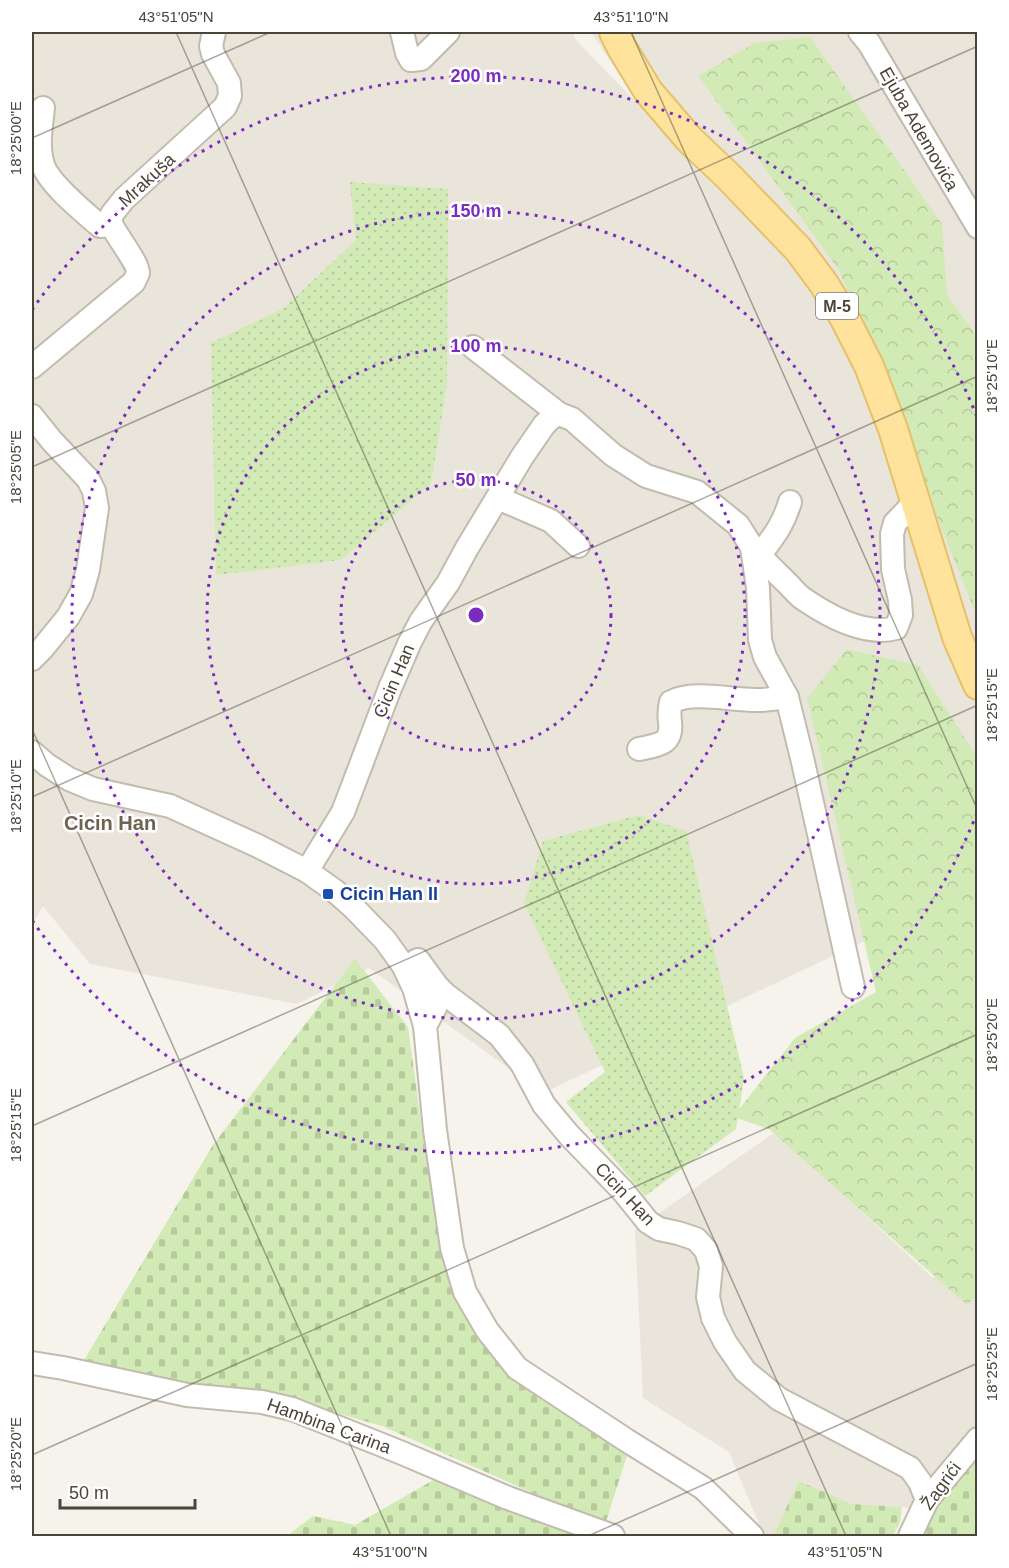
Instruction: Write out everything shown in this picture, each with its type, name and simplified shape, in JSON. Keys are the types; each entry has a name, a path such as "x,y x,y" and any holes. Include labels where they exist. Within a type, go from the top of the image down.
{"main road":[{"name":"M-5","path":"614,32 648,92 690,140 798,249 824,284 844,317 869,366 893,429 957,637 978,685"}],"street":[{"name":"Mrakuša","path":"32,367 134,282 138,272 135,263 111,225 112,214 124,199 225,107 230,96 229,82 213,54 214,32"},
{"path":"402,32 411,60 421,59 448,32"},
{"name":"Ejuba Ademovića","path":"860,32 869,43 978,227"},
{"path":"43,108 39,135 43,167 53,182 100,226 111,225"},
{"path":"473,347 559,414 572,419 613,455 646,476 697,492 738,525 756,551 803,599 837,619 877,630 886,631 896,628 901,615 893,569 892,534 895,523 915,501"},
{"name":"Cicin Han","path":"307,871 343,812 390,688 421,621 448,584 522,457 544,425 551,417 559,414"},
{"path":"32,416 88,479 94,491 97,508 88,570 81,594 68,617 32,659"},
{"path":"498,498 551,521 578,546"},
{"path":"756,551 780,529 790,502"},
{"path":"756,551 760,640 765,657 787,697 853,987"},
{"path":"639,749 659,745 667,740 671,730 669,709 671,702 678,699 700,697 760,700 787,697"},
{"name":"Cicin Han","path":"32,752 69,779 93,789 170,806 307,871 335,891 385,940 403,965 414,988 425,1026 435,1130 452,1248 465,1292 487,1330 517,1368 703,1488 752,1536"},
{"name":"Cicin Han","path":"425,1026 436,1004 416,963 418,960 445,994 500,1035 522,1065 544,1105 569,1135 623,1191 648,1222 659,1229 696,1239 706,1250 711,1266 708,1297 713,1318 725,1342 745,1371 779,1399 910,1468 920,1482 927,1500"},
{"name":"Hambina Carina","path":"32,1363 188,1395 262,1402 292,1409 508,1498 613,1536"},
{"name":"Žagrići","path":"910,1536 927,1500 978,1439"}],"shaded area":[{"path":"32,32 573,32 575,39 640,106 591,32 977,32 977,760 918,665 847,649 873,937 543,1093 369,968 297,1004 90,964 43,906 32,925"},
{"path":"775,1132 933,1278 977,1247 977,1454 931,1511 852,1504 799,1481 773,1536 764,1536 729,1452 643,1398 635,1230"}],"green space":[{"path":"810,37 942,224 947,295 977,336 977,613 839,270 698,76 754,43"},
{"path":"350,182 448,189 447,383 431,484 341,560 216,575 211,343 284,308 356,240"},
{"path":"847,649 918,665 977,757 978,1295 967,1305 769,1129 733,1117 795,1038 876,992 807,698"},
{"path":"639,815 686,831 744,1078 736,1129 645,1196 566,1102 605,1072 524,903 543,841"},
{"path":"355,959 408,1027 425,1152 454,1283 480,1333 504,1370 629,1449 605,1525 382,1426 284,1398 232,1387 144,1378 84,1360 213,1145"},
{"path":"977,1454 977,1536 919,1536 931,1511"},
{"path":"437,1478 587,1536 287,1536 313,1516 355,1525"},
{"path":"799,1481 852,1504 902,1507 900,1522 893,1536 773,1536"}],"place":[{"name":"Cicin Han II","path":"328,894"}],"district":[{"name":"Cicin Han","path":"110,823"}]}
